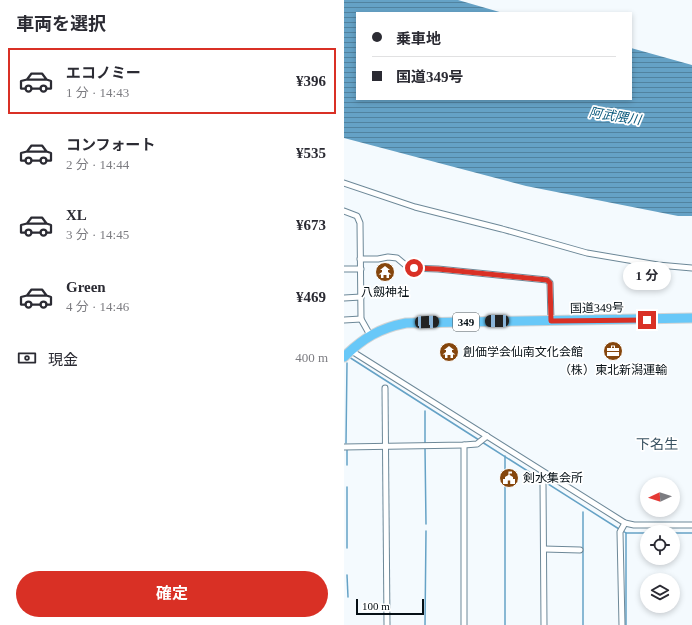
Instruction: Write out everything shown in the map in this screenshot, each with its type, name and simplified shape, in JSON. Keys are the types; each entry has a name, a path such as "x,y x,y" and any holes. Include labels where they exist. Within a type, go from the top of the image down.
{"highway":[{"name":"国道349号","path":"348,353 359,342 370,335 384,329 406,323 692,318"}],"street":[{"path":"344,183 416,207 587,253 658,265 692,268"},
{"path":"344,211 355,215 360,223 361,319 370,335"},
{"path":"360,259 378,259 388,257 397,258 409,268 438,269 547,280 550,283 551,321"},
{"path":"344,269 361,269"},
{"path":"344,298 361,297"},
{"path":"344,320 361,319"},
{"path":"348,353 486,437 625,525 692,525"},
{"path":"385,388 387,625"},
{"path":"344,447 385,445 464,446 479,443 486,437"},
{"path":"464,446 464,625"},
{"path":"544,483 544,625"},
{"path":"622,625 620,532 625,525"},
{"path":"544,549 580,550"}],"water":[{"name":"阿武隈川","path":"344,0 458,0 500,12 356,12 356,100 632,100 632,48 692,65 692,216 678,216 526,186 344,138"}],"waterway":[{"path":"349,357 479,440"},
{"path":"346,443 347,363"},
{"path":"425,411 425,443"},
{"path":"482,442 619,529"},
{"path":"425,448 426,524"},
{"path":"347,449 347,465"},
{"path":"505,456 505,625"},
{"path":"347,487 347,548"},
{"path":"583,512 583,625"},
{"path":"425,625 426,531"},
{"path":"623,531 626,533 640,533"},
{"path":"626,533 626,625"},
{"path":"680,533 692,533"},
{"path":"347,575 348,597"}],"place":[{"name":"八劔神社","path":"385,272"},
{"name":"（株）東北新潟運輸","path":"613,351"},
{"name":"創価学会仙南文化会館","path":"449,352"},
{"name":"剣水集会所","path":"509,478"}],"district":[{"name":"下名生","path":"657,444"}],"route":[{"path":"414,268 547,280 550,283 551,321 647,320"}]}
